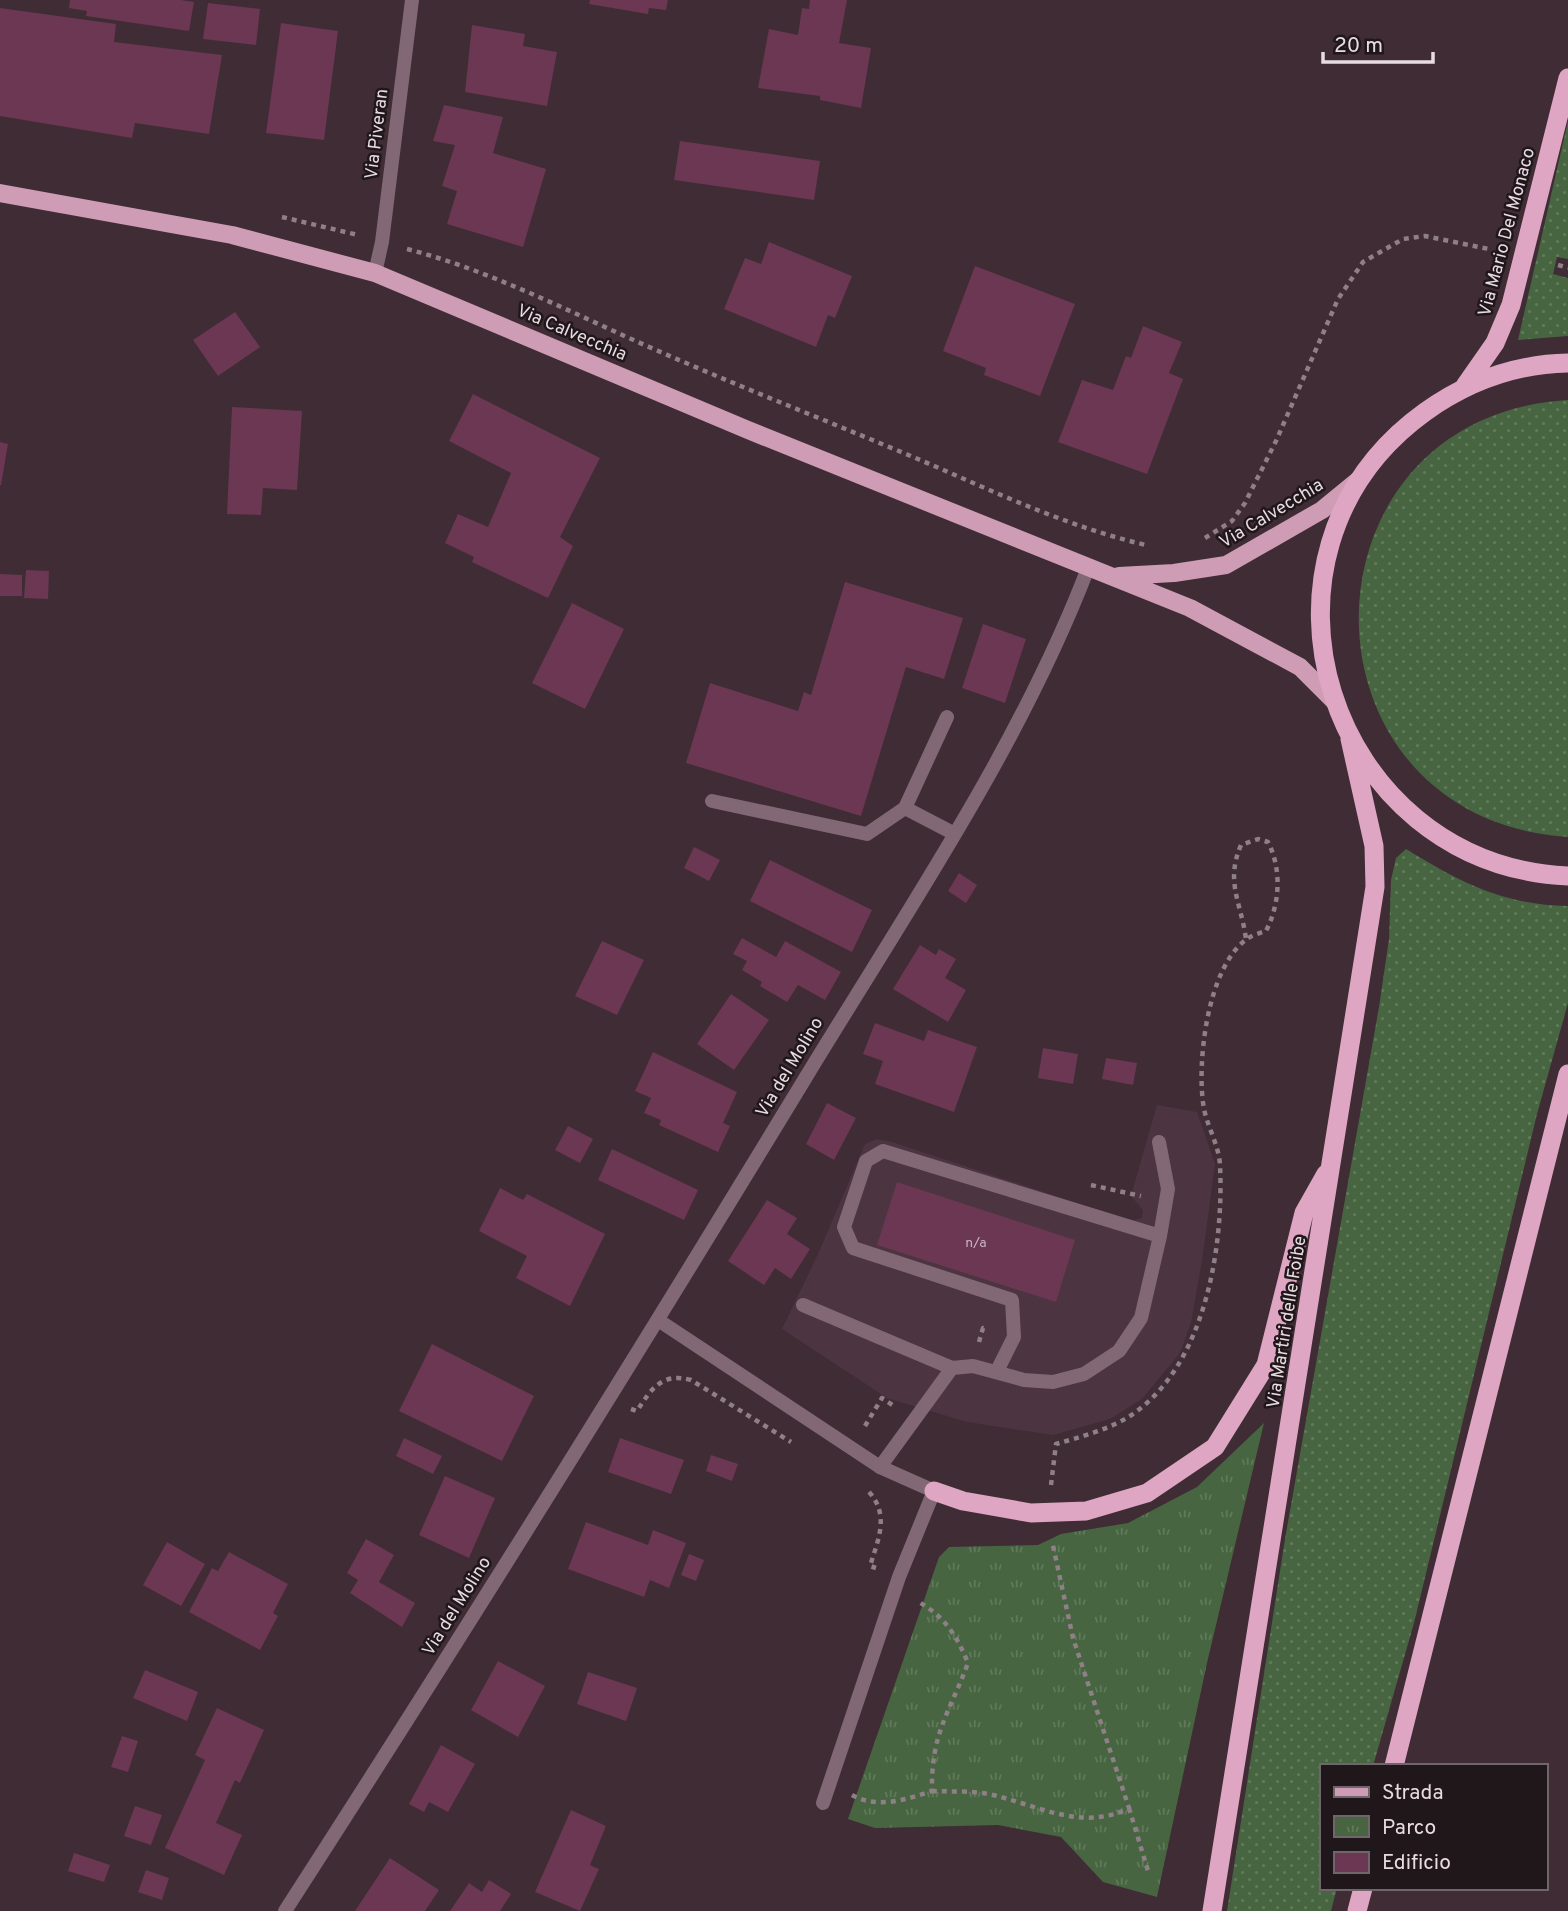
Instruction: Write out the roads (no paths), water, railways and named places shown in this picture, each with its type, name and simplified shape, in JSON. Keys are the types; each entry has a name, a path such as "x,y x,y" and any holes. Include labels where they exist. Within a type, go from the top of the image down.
{"highway":[{"name":"Via Mario Del Monaco","path":"1464,388 1495,343 1511,305 1568,78"},
{"path":"1568,363 1515,370 1464,388 1408,425 1384,449 1364,475 1334,534 1323,578 1321,644 1334,701 1350,740 1388,794 1440,836 1495,863 1533,872 1568,876"},
{"name":"Via Martiri delle Foibe","path":"1212,1911 1375,887 1374,846 1350,740"},
{"path":"1395,1764 1568,1074"},
{"path":"934,1492 964,1501 1031,1513 1086,1511 1147,1493 1215,1447 1266,1365 1304,1213 1333,1160"},
{"path":"1357,1911 1362,1890"}],"main road":[{"name":"Via Calvecchia","path":"0,193 232,234 375,273 748,430 1191,608 1300,667 1334,701"},
{"name":"Via Calvecchia","path":"1108,576 1174,573 1226,565 1322,510 1364,475"}],"street":[{"name":"Via Piveran","path":"375,273 382,242 412,0"},
{"name":"Via del Molino","path":"285,1911 658,1320 953,833 1005,746 1064,633 1088,568"},
{"path":"712,801 867,834 905,808 947,717"},
{"path":"905,808 953,833"},
{"path":"803,1305 952,1368 972,1366 1024,1380 1054,1382 1084,1374 1119,1351 1141,1318 1168,1189 1159,1142"},
{"path":"997,1371 1014,1337 1012,1300 853,1248 844,1227 866,1161 883,1151 1160,1236"},
{"path":"658,1320 880,1467 934,1492 900,1577 823,1803"},
{"path":"880,1467 952,1368"}]}
